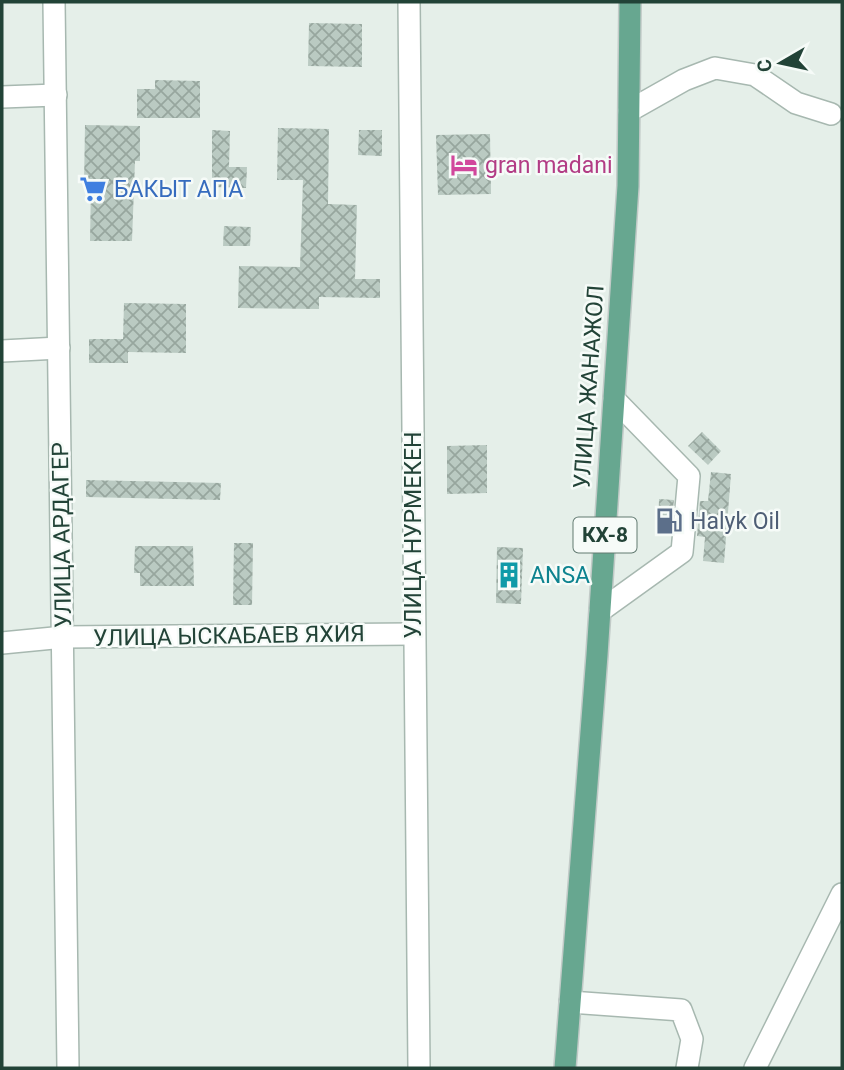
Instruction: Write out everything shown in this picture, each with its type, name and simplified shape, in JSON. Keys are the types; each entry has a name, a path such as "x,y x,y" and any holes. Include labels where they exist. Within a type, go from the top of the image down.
{"main road":[{"name":"УЛИЦА ЖАНАЖОЛ","path":"565,1068 600,611 628,186 630,2"}],"street":[{"name":"УЛИЦА АРДАГЕР","path":"54,2 68,1068"},
{"name":"УЛИЦА НУРМЕКЕН","path":"409,2 419,1068"},
{"path":"629,111 684,80 715,68 755,75 796,103 831,114"},
{"path":"2,97 56,95"},
{"path":"2,351 59,348"},
{"path":"600,611 682,552 689,476 614,399"},
{"name":"УЛИЦА ЫСКАБАЕВ ЯХИЯ","path":"2,643 64,637 414,634"},
{"path":"755,1068 842,894"},
{"path":"570,1002 681,1010 692,1039 687,1068"}],"building":[{"path":"309,23 362,24 362,67 308,66"},
{"path":"155,80 200,81 200,118 137,118 137,89 155,89"},
{"path":"85,125 140,126 140,161 135,161 132,241 90,241 91,183 84,183"},
{"path":"278,128 329,129 328,204 357,205 355,279 380,279 380,298 319,297 319,309 238,308 239,266 300,267 303,180 277,180"},
{"path":"212,130 230,131 229,167 247,167 246,188 212,187"},
{"path":"359,130 382,130 382,156 358,155"},
{"name":"gran madani","path":"490,134 491,194 438,195 436,135"},
{"path":"224,226 251,227 250,246 223,246"},
{"path":"124,303 186,304 186,353 128,352 128,363 89,363 89,339 123,339"},
{"path":"702,432 721,451 708,465 688,446"},
{"path":"487,445 487,493 447,494 447,446"},
{"path":"711,472 731,474 724,563 703,561 705,537 697,536 700,501 708,501"},
{"path":"86,480 221,483 220,500 86,497"},
{"path":"659,499 674,500 670,536 658,535"},
{"path":"234,543 253,543 252,605 233,605"},
{"path":"135,546 193,546 194,586 140,586 140,573 134,573"},
{"name":"ANSA","path":"497,547 523,548 521,604 496,603"}],"place":[{"name":"gran madani","path":"464,165"},
{"name":"БАКЫТ АПА","path":"93,189"},
{"name":"Halyk Oil","path":"669,521"},
{"name":"ANSA","path":"509,575"}]}
